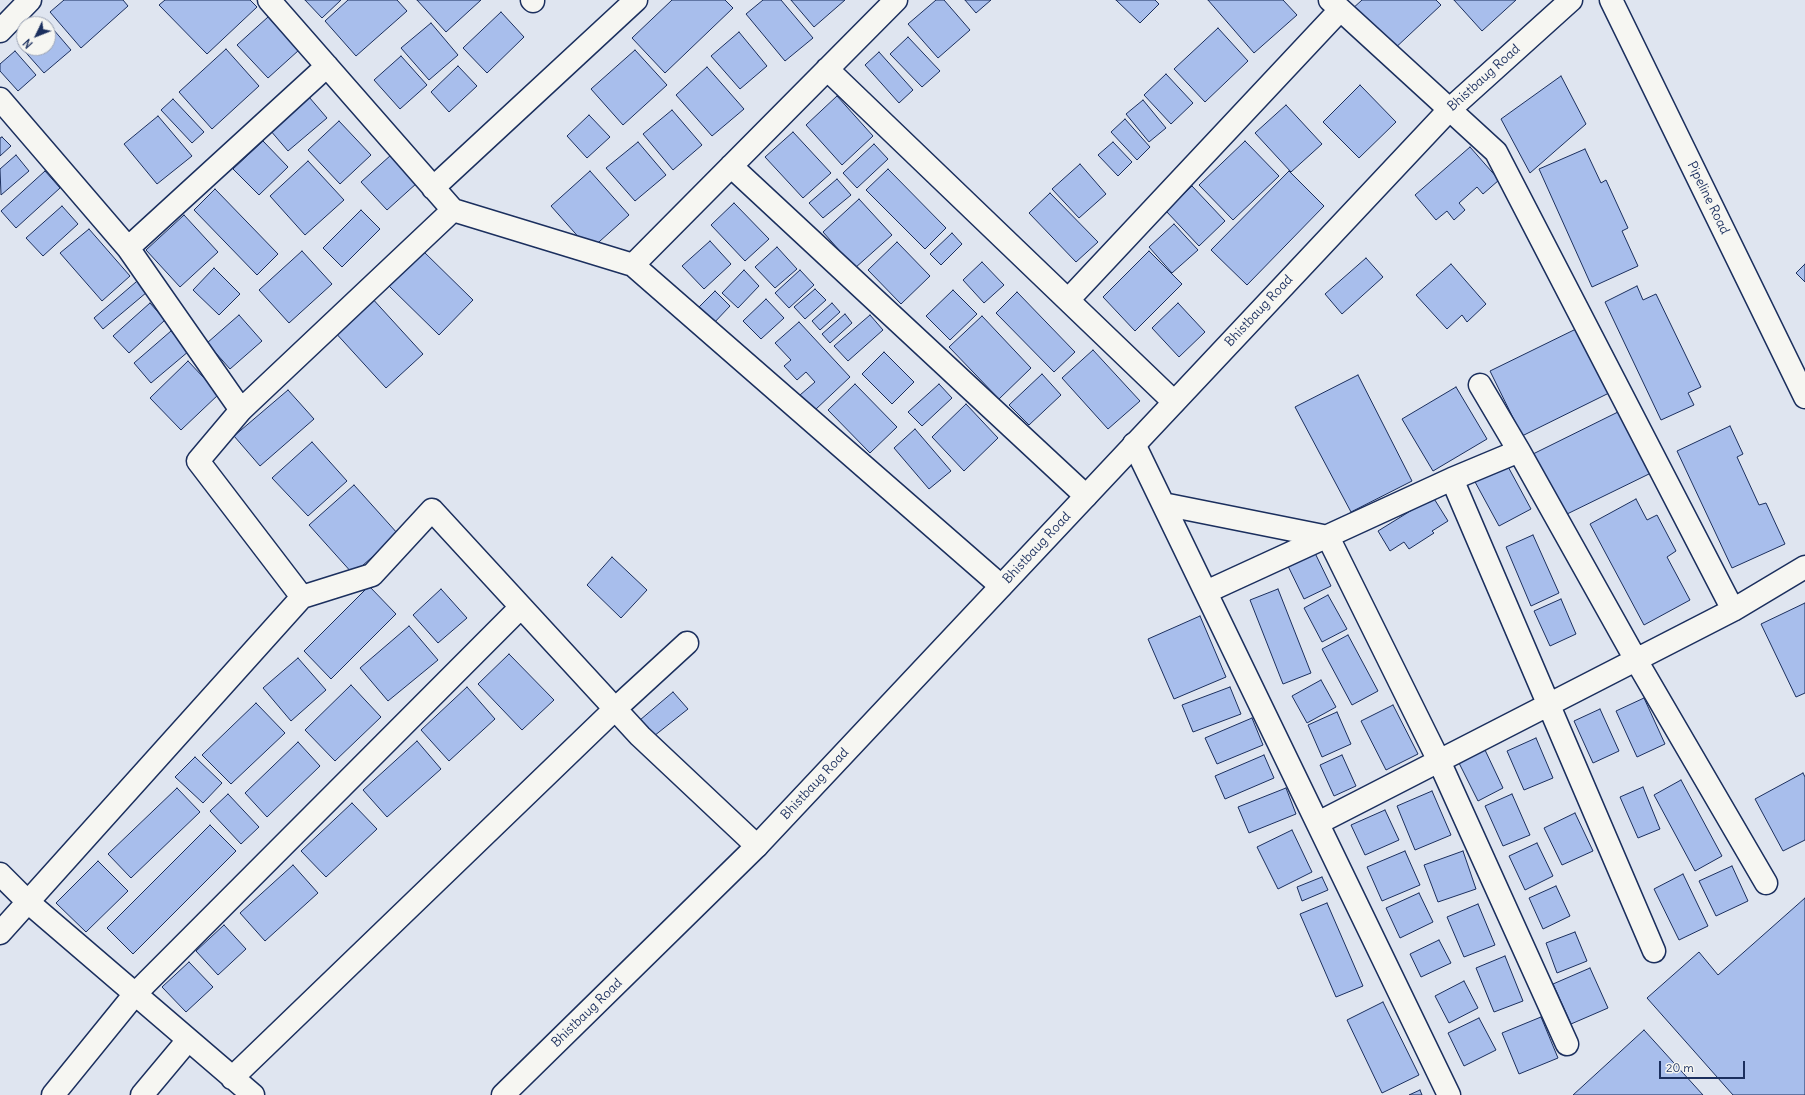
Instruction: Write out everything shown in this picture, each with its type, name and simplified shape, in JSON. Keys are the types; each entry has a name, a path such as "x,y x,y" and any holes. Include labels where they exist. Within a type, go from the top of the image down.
{"street":[{"path":"0,31 30,0"},
{"path":"269,0 453,210 633,265 1001,586"},
{"path":"433,188 636,0"},
{"path":"633,265 896,0"},
{"name":"Bhistbaug Road","path":"503,1095 757,846 1449,110 1571,0"},
{"name":"Pipeline Road","path":"1611,0 1805,397"},
{"path":"1068,300 1335,5 1496,152 1733,610"},
{"path":"128,248 327,66"},
{"path":"827,69 1174,402"},
{"path":"0,98 128,248 241,410"},
{"path":"731,166 1086,496"},
{"path":"302,597 198,461 241,410 453,210"},
{"path":"1480,385 1519,451 1636,660 1766,883"},
{"path":"1134,444 1449,1095"},
{"path":"1206,592 1452,479 1519,451"},
{"path":"1452,479 1654,951"},
{"path":"1163,504 1328,537"},
{"path":"0,933 302,597 372,575 432,510 640,736 757,846"},
{"path":"1328,537 1439,761 1567,1044"},
{"path":"1318,823 1733,610 1805,567"},
{"path":"53,1095 135,994 521,607"},
{"path":"0,874 28,902 188,1040 239,1088 615,709 687,644"},
{"path":"142,1095 188,1040"}],"building":[{"path":"64,0 123,0 128,6 81,48 56,19 56,16 53,16 50,12"},
{"path":"165,0 250,0 257,7 207,54 159,5"},
{"path":"305,0 341,0 322,18"},
{"path":"348,0 397,0 407,11 356,56 325,21"},
{"path":"417,0 481,0 446,32"},
{"path":"672,0 725,0 733,8 665,73 632,38"},
{"path":"763,0 781,0 813,38 785,61 746,14"},
{"path":"791,0 845,0 814,27"},
{"path":"936,0 944,0 970,30 938,58 908,24"},
{"path":"965,0 991,0 976,13"},
{"path":"1116,0 1155,0 1159,4 1140,23"},
{"path":"1208,0 1283,0 1297,15 1254,53"},
{"path":"1362,0 1436,0 1441,5 1391,52 1351,10"},
{"path":"1454,0 1516,0 1482,31"},
{"path":"501,12 524,37 487,73 463,48"},
{"path":"268,17 299,50 268,78 237,45"},
{"path":"431,23 458,55 429,80 401,48"},
{"path":"1218,28 1248,61 1205,102 1174,69"},
{"path":"56,32 71,50 44,73 29,56 56,56"},
{"path":"739,32 767,66 740,89 711,56"},
{"path":"908,37 940,71 922,87 890,54"},
{"path":"226,49 259,86 212,129 179,92"},
{"path":"635,50 667,85 623,125 591,89"},
{"path":"15,51 16,56 19,56 36,75 18,91 0,71 0,64"},
{"path":"879,52 913,90 899,103 865,65"},
{"path":"401,56 427,85 400,109 374,80"},
{"path":"458,66 477,86 449,112 431,92"},
{"path":"707,67 744,109 712,136 676,95"},
{"path":"1166,74 1193,103 1171,124 1144,95"},
{"path":"1561,76 1586,124 1530,173 1501,119"},
{"path":"1360,85 1396,122 1359,158 1323,122"},
{"path":"837,96 873,136 842,165 806,125"},
{"path":"309,97 327,118 288,151 270,130"},
{"path":"173,99 204,132 192,143 161,110"},
{"path":"1143,100 1166,128 1149,142 1126,114"},
{"path":"1286,105 1322,144 1291,172 1255,133"},
{"path":"672,110 702,145 673,170 643,134"},
{"path":"589,115 610,137 587,158 567,136"},
{"path":"158,116 192,156 157,184 124,144"},
{"path":"1125,119 1150,147 1137,160 1111,132"},
{"path":"339,121 371,155 340,184 308,150"},
{"path":"793,132 831,173 803,198 765,157"},
{"path":"2,137 11,146 0,156 0,138"},
{"path":"263,141 288,167 259,195 233,169"},
{"path":"1245,141 1279,176 1233,220 1199,185"},
{"path":"638,142 666,175 635,201 606,168"},
{"path":"1113,142 1132,162 1118,176 1098,155"},
{"path":"874,144 888,159 857,188 843,173"},
{"path":"1470,147 1499,180 1483,194 1477,187 1459,203 1465,210 1454,220 1447,211 1436,220 1415,195"},
{"path":"1585,149 1601,183 1606,180 1628,228 1622,231 1638,266 1592,287 1539,169"},
{"path":"16,155 29,171 1,195 0,169"},
{"path":"391,155 417,183 387,210 361,182"},
{"path":"308,161 344,200 305,235 270,196"},
{"path":"1080,164 1106,194 1079,218 1052,189"},
{"path":"888,169 946,228 925,249 866,190"},
{"path":"45,171 60,188 16,228 1,211"},
{"path":"590,171 629,215 590,250 551,206"},
{"path":"1289,171 1324,206 1247,285 1211,250"},
{"path":"837,179 851,195 823,218 809,203"},
{"path":"1192,186 1225,221 1199,246 1166,211"},
{"path":"215,189 278,254 257,275 194,210"},
{"path":"1050,193 1098,242 1076,262 1029,213"},
{"path":"859,199 892,235 855,268 823,232"},
{"path":"734,203 769,239 745,261 711,225"},
{"path":"62,206 78,224 43,256 26,238"},
{"path":"361,210 380,229 342,267 323,248"},
{"path":"184,215 218,252 180,287 146,250"},
{"path":"1174,224 1198,250 1172,273 1149,247"},
{"path":"89,229 130,276 102,301 60,253"},
{"path":"952,233 962,244 941,265 930,254"},
{"path":"710,241 731,264 704,289 682,266"},
{"path":"897,242 930,276 901,304 868,270"},
{"path":"777,247 797,269 775,288 755,267"},
{"path":"422,250 473,300 439,335 388,285"},
{"path":"302,251 332,284 289,323 259,290"},
{"path":"1149,251 1182,284 1135,331 1103,297"},
{"path":"1366,258 1383,277 1342,314 1325,294"},
{"path":"982,262 1004,285 984,303 963,280"},
{"path":"1451,264 1486,304 1467,322 1462,315 1447,329 1416,295"},
{"path":"1805,264 1805,282 1796,273"},
{"path":"214,268 240,294 219,315 193,290"},
{"path":"744,270 759,286 738,308 722,293"},
{"path":"800,270 814,285 789,308 775,293"},
{"path":"143,276 153,287 103,329 94,318"},
{"path":"1637,286 1643,300 1656,294 1701,387 1688,393 1694,405 1661,420 1605,302"},
{"path":"815,289 826,300 805,319 794,307"},
{"path":"953,290 977,314 950,340 926,316"},
{"path":"715,291 730,306 712,325 696,310"},
{"path":"1017,292 1075,352 1054,372 996,313"},
{"path":"370,296 423,354 386,388 333,330"},
{"path":"766,299 784,318 761,339 743,321"},
{"path":"150,303 165,320 129,353 113,336"},
{"path":"832,303 840,312 820,330 812,321"},
{"path":"1178,303 1205,332 1179,357 1152,328"},
{"path":"845,314 852,323 830,343 822,334"},
{"path":"239,315 262,341 230,369 207,343"},
{"path":"870,315 883,330 848,361 834,346"},
{"path":"982,316 1031,368 999,399 949,347"},
{"path":"799,322 850,377 815,410 800,395 815,382 806,372 797,380 784,366 791,360 775,343"},
{"path":"1576,329 1609,393 1522,436 1490,371"},
{"path":"171,331 189,351 151,383 134,363"},
{"path":"1093,350 1140,401 1108,429 1062,378"},
{"path":"884,352 914,382 892,404 862,374"},
{"path":"188,361 219,394 181,430 150,398"},
{"path":"1042,374 1061,395 1029,425 1009,405"},
{"path":"1358,375 1412,481 1351,512 1295,407"},
{"path":"855,384 897,427 870,453 828,410"},
{"path":"939,384 952,398 922,426 908,412"},
{"path":"1456,387 1487,439 1433,471 1402,419"},
{"path":"288,390 314,419 260,466 234,436"},
{"path":"966,404 998,438 964,471 932,437"},
{"path":"1620,411 1651,473 1565,515 1533,454"},
{"path":"1730,426 1743,454 1737,457 1759,505 1766,503 1785,544 1732,568 1677,451"},
{"path":"915,429 951,471 929,489 894,448"},
{"path":"312,442 347,481 308,516 272,478"},
{"path":"1506,463 1531,509 1499,526 1474,480"},
{"path":"354,485 398,534 353,574 309,525"},
{"path":"1433,497 1448,521 1432,531 1434,533 1409,549 1404,542 1390,551 1378,531"},
{"path":"1636,499 1647,520 1657,515 1676,551 1667,557 1690,600 1644,625 1590,524"},
{"path":"1533,535 1559,593 1531,606 1506,547"},
{"path":"1313,549 1331,586 1304,599 1286,562"},
{"path":"612,557 647,590 621,618 587,585"},
{"path":"369,586 396,614 331,679 304,651"},
{"path":"441,589 467,618 438,643 413,615"},
{"path":"1278,589 1311,673 1283,684 1250,600"},
{"path":"1328,595 1347,629 1322,642 1304,608"},
{"path":"1561,599 1576,634 1550,646 1534,611"},
{"path":"1805,603 1805,693 1796,697 1761,624"},
{"path":"1200,616 1226,677 1174,699 1148,639"},
{"path":"409,626 438,660 388,701 360,668"},
{"path":"1348,635 1378,691 1352,705 1322,649"},
{"path":"509,654 554,700 522,730 478,684"},
{"path":"298,658 326,690 291,721 263,688"},
{"path":"1321,680 1336,707 1307,723 1292,696"},
{"path":"351,685 381,717 335,761 305,730"},
{"path":"467,687 495,719 449,761 421,730"},
{"path":"1230,687 1241,714 1193,732 1182,705"},
{"path":"673,692 688,709 654,736 640,720"},
{"path":"1644,698 1665,744 1637,757 1616,711"},
{"path":"256,703 285,733 231,784 202,755"},
{"path":"1393,705 1418,754 1386,770 1361,721"},
{"path":"1600,709 1619,751 1593,763 1574,721"},
{"path":"1337,712 1351,744 1322,757 1308,725"},
{"path":"1252,718 1263,745 1217,764 1205,738"},
{"path":"1536,738 1553,778 1524,790 1507,751"},
{"path":"417,741 441,769 387,817 363,790"},
{"path":"298,742 320,766 267,817 245,793"},
{"path":"1485,750 1503,788 1478,801 1459,763"},
{"path":"1264,755 1274,778 1225,799 1215,776"},
{"path":"1342,755 1356,786 1334,796 1320,765"},
{"path":"195,757 222,783 203,803 175,777"},
{"path":"1803,773 1805,777 1805,840 1783,851 1755,799"},
{"path":"1681,780 1722,856 1695,871 1654,795"},
{"path":"1643,787 1660,829 1638,838 1620,797"},
{"path":"177,788 200,812 131,878 108,854"},
{"path":"1286,788 1296,814 1249,833 1238,807"},
{"path":"1432,791 1451,835 1415,850 1397,806"},
{"path":"228,794 259,827 241,844 210,811"},
{"path":"1512,794 1530,835 1503,846 1485,806"},
{"path":"352,803 377,829 326,877 301,851"},
{"path":"1385,810 1399,840 1365,855 1351,825"},
{"path":"1575,813 1593,851 1562,865 1544,828"},
{"path":"210,825 236,851 133,954 107,928"},
{"path":"1292,830 1312,872 1278,889 1257,847"},
{"path":"1537,843 1553,876 1525,890 1509,856"},
{"path":"1405,851 1420,885 1382,901 1367,867"},
{"path":"1463,851 1476,889 1438,902 1424,865"},
{"path":"98,861 128,891 86,932 56,903"},
{"path":"293,865 318,893 265,941 240,913"},
{"path":"1732,866 1748,901 1716,916 1699,881"},
{"path":"1683,874 1708,926 1679,940 1654,889"},
{"path":"1322,877 1328,890 1302,901 1297,887"},
{"path":"1556,886 1570,916 1543,929 1529,898"},
{"path":"1419,893 1433,922 1400,938 1386,908"},
{"path":"1805,898 1805,1095 1733,1095 1647,998 1699,952 1718,975"},
{"path":"1327,903 1363,986 1336,997 1300,914"},
{"path":"1478,904 1495,945 1464,957 1447,917"},
{"path":"224,925 246,949 218,975 196,951"},
{"path":"1575,932 1587,961 1557,973 1546,943"},
{"path":"1439,940 1451,963 1421,977 1410,954"},
{"path":"1505,956 1523,1001 1494,1012 1476,968"},
{"path":"189,962 213,987 186,1012 162,987"},
{"path":"1590,968 1608,1008 1571,1024 1553,984"},
{"path":"1464,981 1478,1008 1449,1023 1435,996"},
{"path":"1383,1002 1419,1075 1382,1093 1347,1020"},
{"path":"1541,1017 1558,1058 1519,1074 1502,1033"},
{"path":"1479,1018 1496,1050 1464,1066 1448,1033"},
{"path":"1644,1030 1703,1095 1573,1095"},
{"path":"1420,1090 1422,1095 1409,1095"}]}
